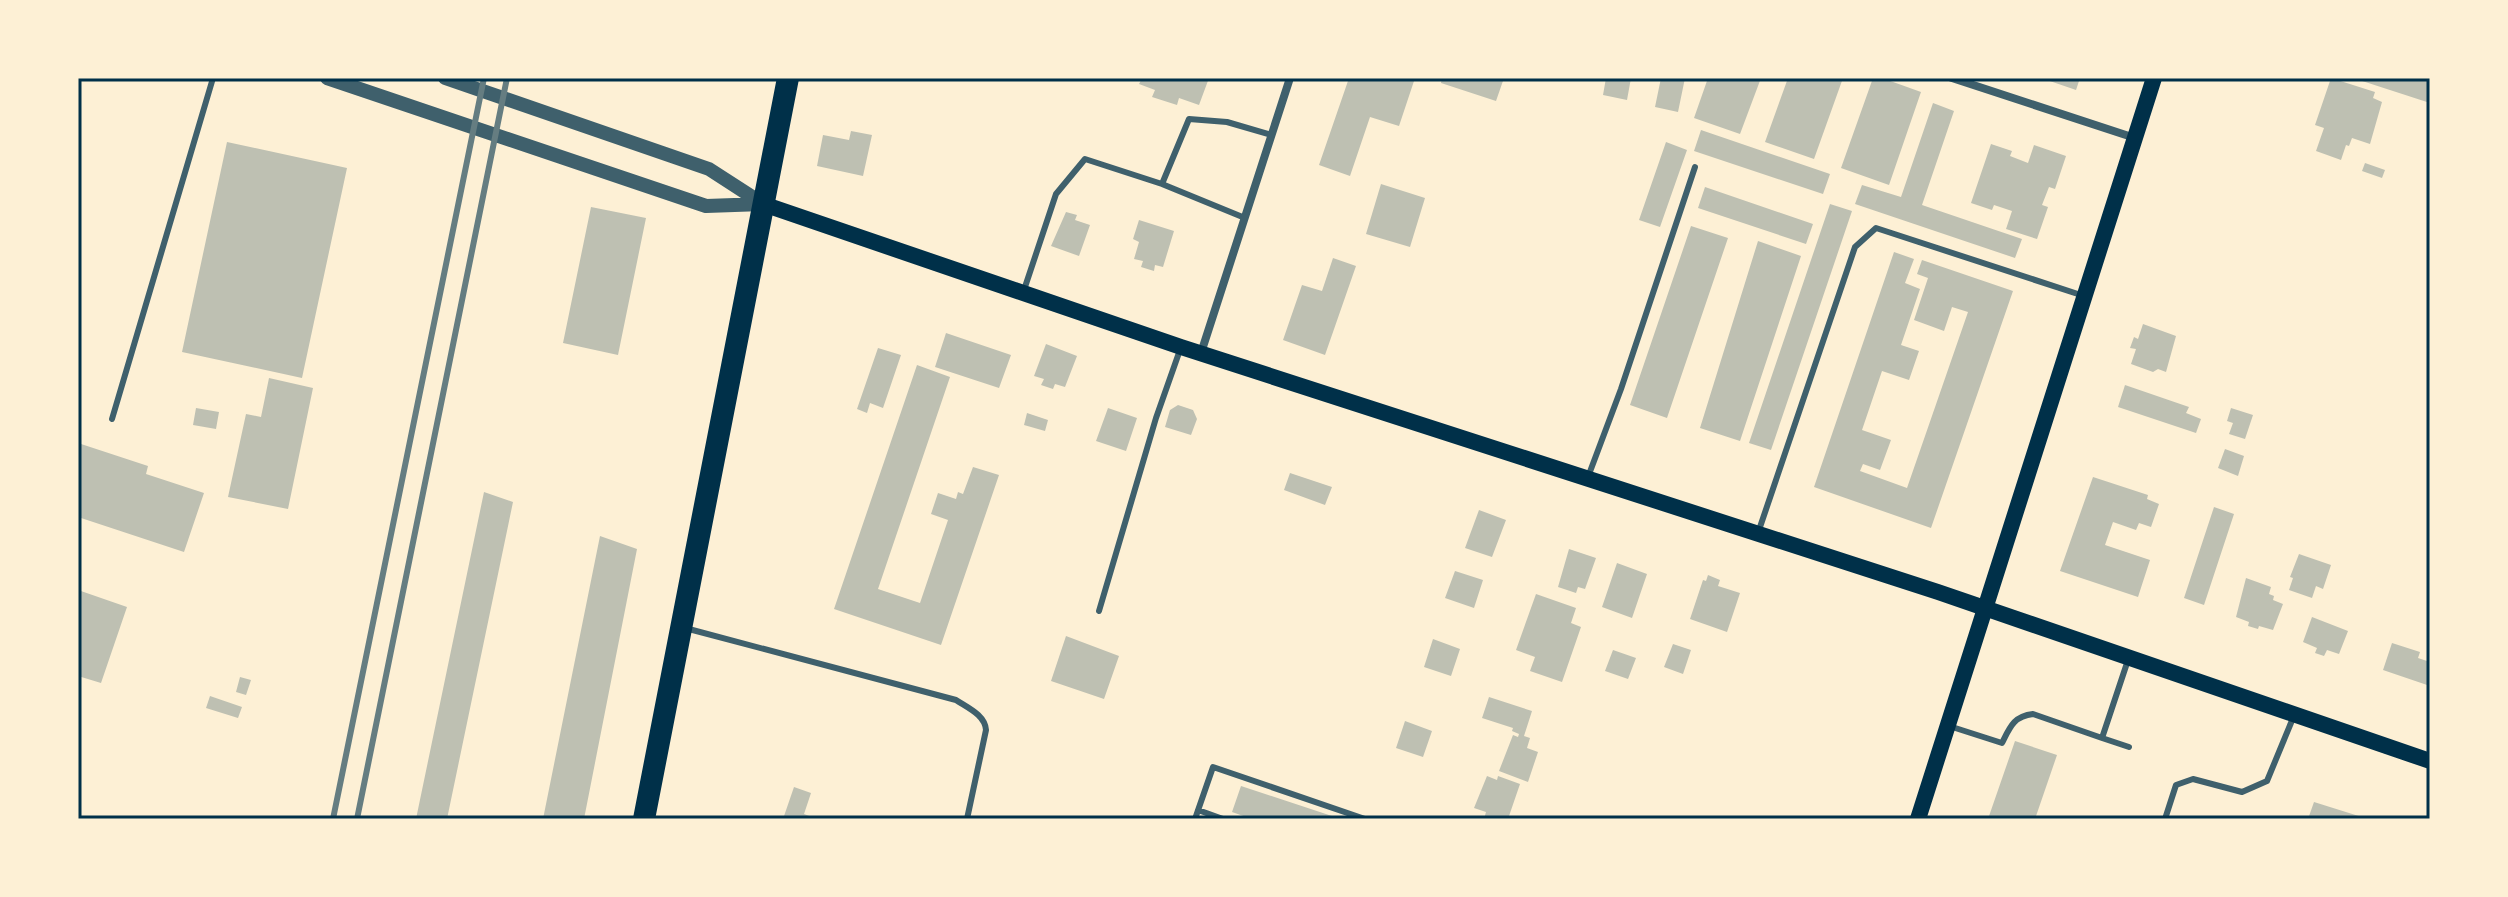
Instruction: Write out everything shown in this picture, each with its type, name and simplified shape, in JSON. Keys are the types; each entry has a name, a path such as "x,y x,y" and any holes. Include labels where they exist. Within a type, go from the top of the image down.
{"highway":[{"path":"644,819 788,78"}],"main road":[{"path":"1918,819 2154,78"},
{"path":"763,204 1201,354 1984,607 2430,761"}],"street":[{"path":"327,78 706,206 763,204"},
{"path":"445,78 709,169 763,204"},
{"path":"1201,354 1290,78"},
{"path":"1952,78 2135,138"}],"lane":[{"path":"112,419 213,78"},
{"path":"1162,184 1189,119 1227,122 1272,135"},
{"path":"1023,293 1056,194 1085,159 1162,184 1245,218"},
{"path":"1588,477 1621,389 1695,167"},
{"path":"1758,533 1855,247 1876,228 2084,296"},
{"path":"1099,611 1156,418 1181,347"},
{"path":"682,627 956,700 978,714 986,723 986,730 967,819"},
{"path":"2102,738 2129,657"},
{"path":"1948,726 2002,743 2013,722 2022,715 2033,714 2129,747"},
{"path":"2165,819 2176,785 2193,779 2242,792 2267,781 2295,714"},
{"path":"1195,819 1213,767 1365,819"},
{"path":"1198,810 1223,819"}],"building":[{"path":"1142,78 1209,78 1199,105 1179,98 1177,105 1152,97 1155,90 1139,84"},
{"path":"1349,78 1415,78 1399,126 1370,117 1350,176 1319,165"},
{"path":"1442,78 1504,78 1496,101 1441,83"},
{"path":"1606,78 1631,78 1627,100 1603,95"},
{"path":"1661,78 1685,78 1678,112 1655,107"},
{"path":"1708,78 1761,78 1740,134 1694,118"},
{"path":"1788,78 1843,78 1814,159 1765,142"},
{"path":"1873,78 1882,78 1921,92 1889,185 1841,168"},
{"path":"2041,78 2080,78 2076,90"},
{"path":"2331,78 2375,92 2373,98 2382,102 2370,144 2352,138 2341,160 2316,151 2324,128 2315,125"},
{"path":"2430,78 2430,103 2356,79"},
{"path":"1933,103 1954,111 1922,205 2022,239 2015,258 1855,204 1862,185 1901,197"},
{"path":"1701,130 1830,174 1823,194 1694,151"},
{"path":"851,131 872,135 863,176 817,166 823,135 849,140"},
{"path":"227,142 347,168 302,378 182,352"},
{"path":"1666,142 1687,150 1660,227 1639,220"},
{"path":"1991,144 2012,151 2010,156 2028,163 2034,145 2066,156 2055,189 2049,187 2042,205 2048,207 2037,239 2006,229 2012,211 1994,205 1992,210 1971,203"},
{"path":"2365,163 2385,170 2382,178 2362,171"},
{"path":"1381,184 1425,198 1410,247 1366,234"},
{"path":"1705,187 1813,224 1806,244 1698,208"},
{"path":"1830,204 1852,211 1771,450 1749,443"},
{"path":"591,207 646,218 618,355 563,343"},
{"path":"1066,212 1077,215 1075,220 1090,225 1079,256 1051,246"},
{"path":"1139,220 1174,231 1163,267 1155,265 1154,271 1141,267 1143,261 1134,259 1139,242 1133,239"},
{"path":"1691,226 1728,238 1667,418 1630,405"},
{"path":"1758,241 1801,256 1740,441 1700,428"},
{"path":"1894,252 1914,259 1905,283 1920,289 1901,345 1919,351 1909,380 1882,371 1862,430 1891,440 1880,470 1863,464 1860,471 1907,488 1968,312 1952,307 1944,331 1914,320 1928,278 1917,274 1922,260 2013,291 1931,528 1814,487"},
{"path":"1333,258 1356,266 1325,355 1283,340 1302,285 1322,291"},
{"path":"2143,324 2176,336 2166,372 2158,369 2153,372 2131,364 2136,349 2130,348 2134,337 2138,339"},
{"path":"946,333 1011,355 999,388 935,367"},
{"path":"1046,344 1077,356 1065,387 1055,384 1053,389 1041,385 1044,379 1034,376"},
{"path":"878,348 901,355 883,408 870,403 867,413 857,409"},
{"path":"917,365 950,377 878,589 920,603 948,520 931,514 938,493 956,499 958,492 963,494 973,467 999,475 941,645 834,609"},
{"path":"269,378 313,388 288,509 228,497 246,414 261,417"},
{"path":"2125,385 2189,407 2186,413 2201,419 2196,433 2118,407"},
{"path":"1178,405 1193,410 1197,419 1191,435 1165,427 1170,410"},
{"path":"196,408 219,412 216,429 193,425"},
{"path":"1108,408 1137,418 1126,451 1096,441"},
{"path":"2231,408 2253,415 2245,439 2229,434 2233,423 2227,421"},
{"path":"1027,413 1048,420 1045,431 1024,425"},
{"path":"78,443 148,466 146,474 204,493 184,552 78,517"},
{"path":"2225,449 2244,456 2238,476 2218,468"},
{"path":"1290,473 1332,487 1325,505 1284,490"},
{"path":"2093,477 2148,495 2147,499 2159,504 2151,527 2139,523 2136,530 2113,522 2105,545 2150,560 2138,597 2060,571"},
{"path":"484,492 513,502 447,819 416,819"},
{"path":"2214,507 2234,514 2204,605 2184,598"},
{"path":"1479,510 1506,520 1492,557 1465,548"},
{"path":"600,536 637,549 584,819 543,819"},
{"path":"1569,549 1596,558 1585,589 1578,587 1576,593 1558,587"},
{"path":"2299,554 2331,565 2323,589 2316,586 2312,598 2289,590 2293,578 2290,577"},
{"path":"1617,563 1647,574 1632,618 1602,607"},
{"path":"1455,571 1483,580 1474,608 1445,598"},
{"path":"1708,575 1720,580 1718,586 1740,593 1727,632 1690,619 1703,580 1706,581"},
{"path":"2246,578 2271,587 2269,594 2274,596 2273,600 2283,604 2273,630 2248,626 2249,622 2236,617"},
{"path":"78,590 127,607 101,683 78,676"},
{"path":"1536,594 1576,608 1571,623 1581,627 1562,682 1530,671 1535,657 1516,650"},
{"path":"2312,617 2348,631 2339,654 2327,650 2324,656 2315,653 2317,648 2303,642"},
{"path":"1066,636 1119,656 1104,699 1051,681"},
{"path":"1433,639 1460,649 1451,676 1424,667"},
{"path":"2392,643 2420,652 2418,658 2430,662 2430,686 2383,670"},
{"path":"1673,644 1691,650 1683,674 1664,667"},
{"path":"1613,650 1636,658 1628,679 1605,671"},
{"path":"240,677 251,680 246,695 236,692"},
{"path":"210,696 242,707 238,718 206,708"},
{"path":"1489,697 1532,711 1524,736 1530,738 1527,748 1538,752 1528,782 1499,771 1513,735 1518,737 1519,734 1512,731 1513,728 1482,718"},
{"path":"1405,721 1432,731 1423,757 1396,748"},
{"path":"2015,741 2057,755 2035,819 1988,819"},
{"path":"1487,776 1497,780 1498,776 1520,784 1508,819 1484,819 1486,812 1474,808"},
{"path":"1241,786 1338,819 1252,819 1232,812"},
{"path":"794,787 811,793 804,814 817,819 783,819"},
{"path":"2314,802 2365,818 2365,819 2308,819"}],"railway":[{"path":"333,819 484,78"},
{"path":"357,819 507,78"}]}
